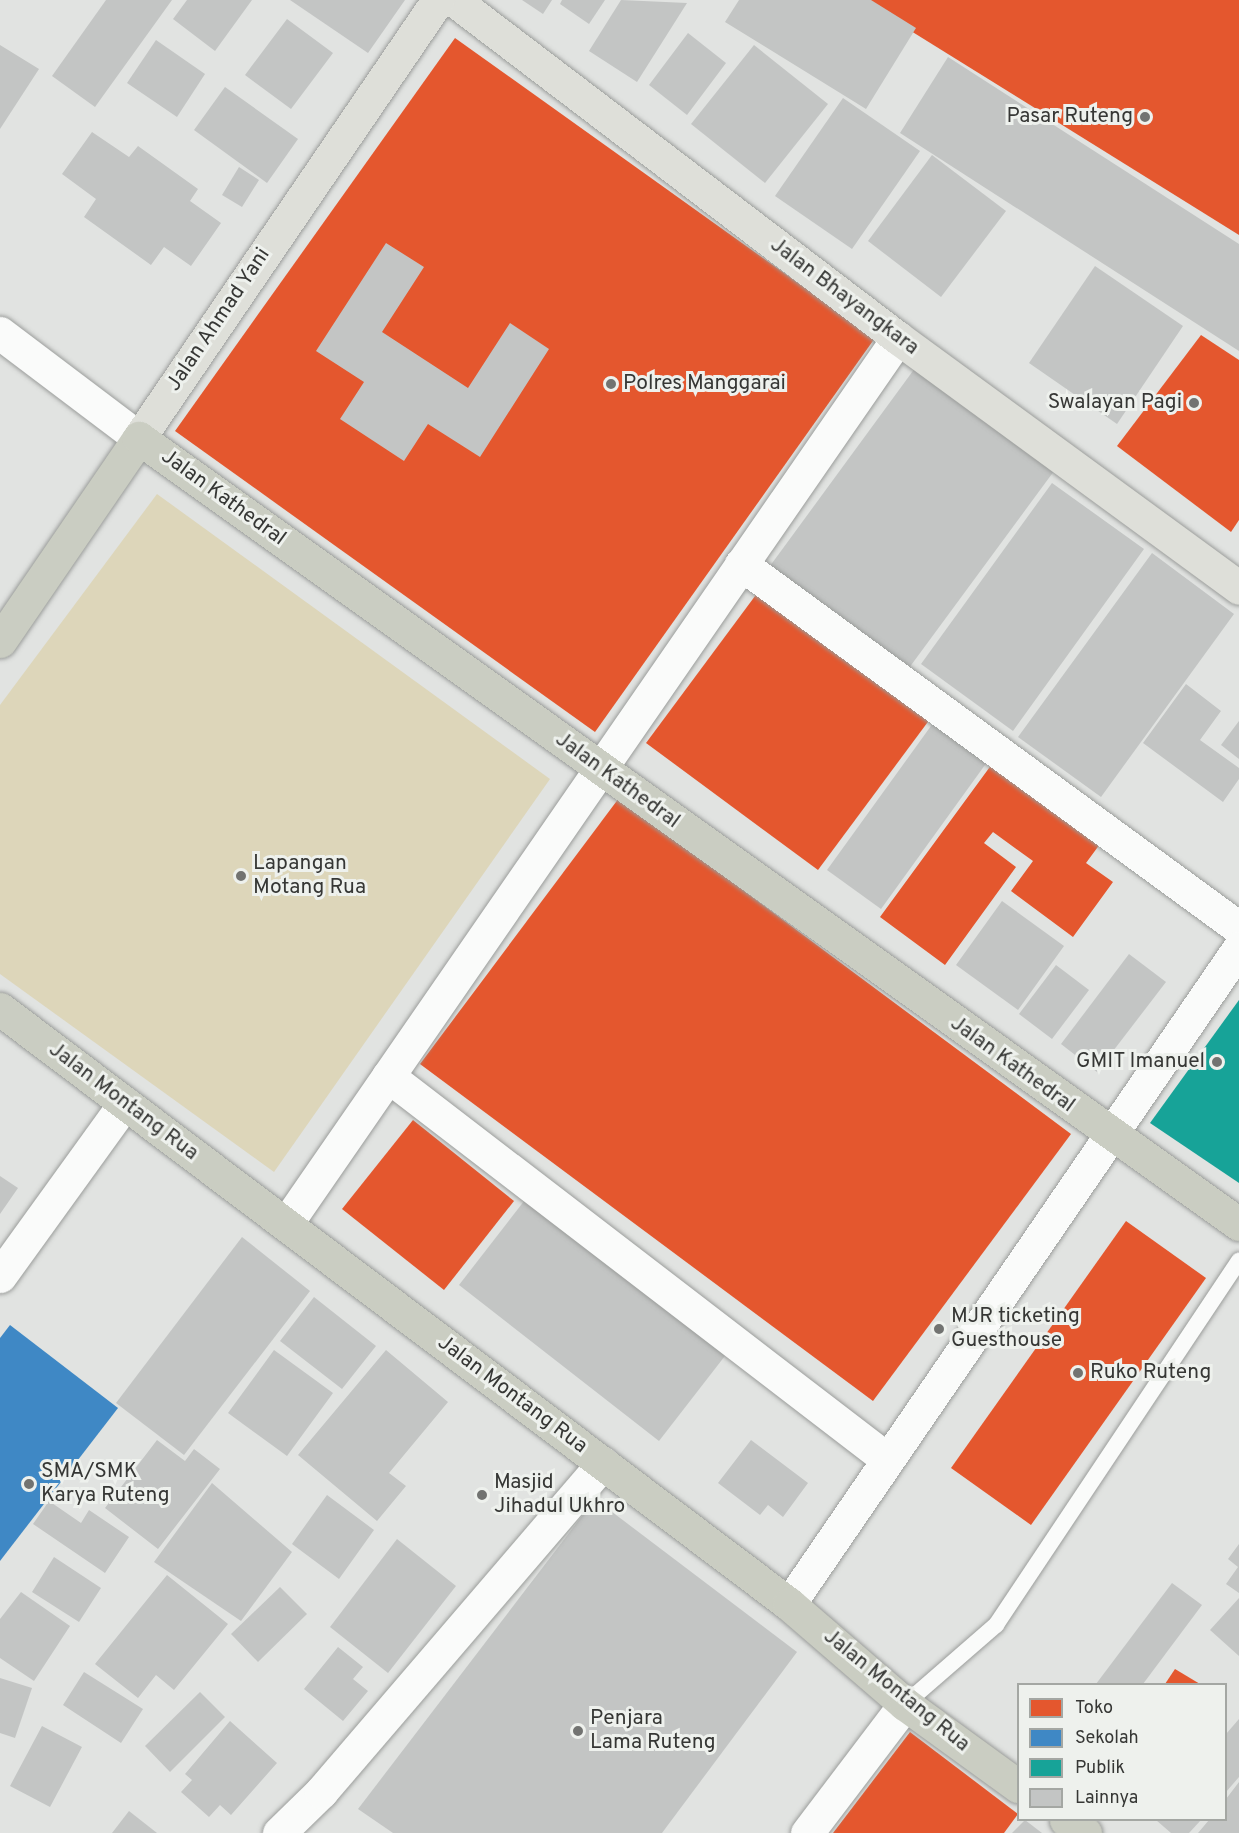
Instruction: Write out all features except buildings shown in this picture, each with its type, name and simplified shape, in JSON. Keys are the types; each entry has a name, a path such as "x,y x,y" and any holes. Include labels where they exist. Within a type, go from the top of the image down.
{"highway":[{"name":"Jalan Ahmad Yani","path":"0,641 139,438"},
{"name":"Jalan Kathedral","path":"139,438 1111,1135 1239,1224"},
{"name":"Jalan Montang Rua","path":"0,1009 789,1604 905,1704 1017,1784"},
{"path":"1067,1821 1085,1833"}],"main road":[{"name":"Jalan Ahmad Yani","path":"139,438 438,0"},
{"name":"Jalan Bhayangkara","path":"454,0 898,338 1239,588"}],"street":[{"name":"Jalan Kathedral","path":"0,333 139,438"},
{"path":"286,1224 898,338"},
{"path":"741,564 1239,928"},
{"path":"789,1604 1239,948"},
{"path":"388,1076 888,1460"},
{"path":"0,1276 125,1103"},
{"path":"279,1833 321,1792 603,1463"},
{"path":"807,1833 905,1704"}],"lane":[{"path":"905,1704 996,1625 1239,1261"}],"shaded area":[{"name":"Lapangan Motang Rua","path":"157,494 550,779 274,1172 0,974 0,705"}],"place":[{"name":"Pasar Ruteng","path":"1145,117"},
{"name":"Polres Manggarai","path":"611,384"},
{"name":"Swalayan Pagi","path":"1194,403"},
{"name":"Lapangan Motang Rua","path":"241,876"},
{"name":"GMIT Imanuel","path":"1217,1062"},
{"name":"MJR ticketing Guesthouse","path":"939,1329"},
{"name":"Ruko Ruteng","path":"1078,1373"},
{"name":"SMA/SMK Karya Ruteng","path":"29,1484"},
{"name":"Masjid Jihadul Ukhro","path":"482,1495"},
{"name":"Penjara Lama Ruteng","path":"578,1731"}]}
